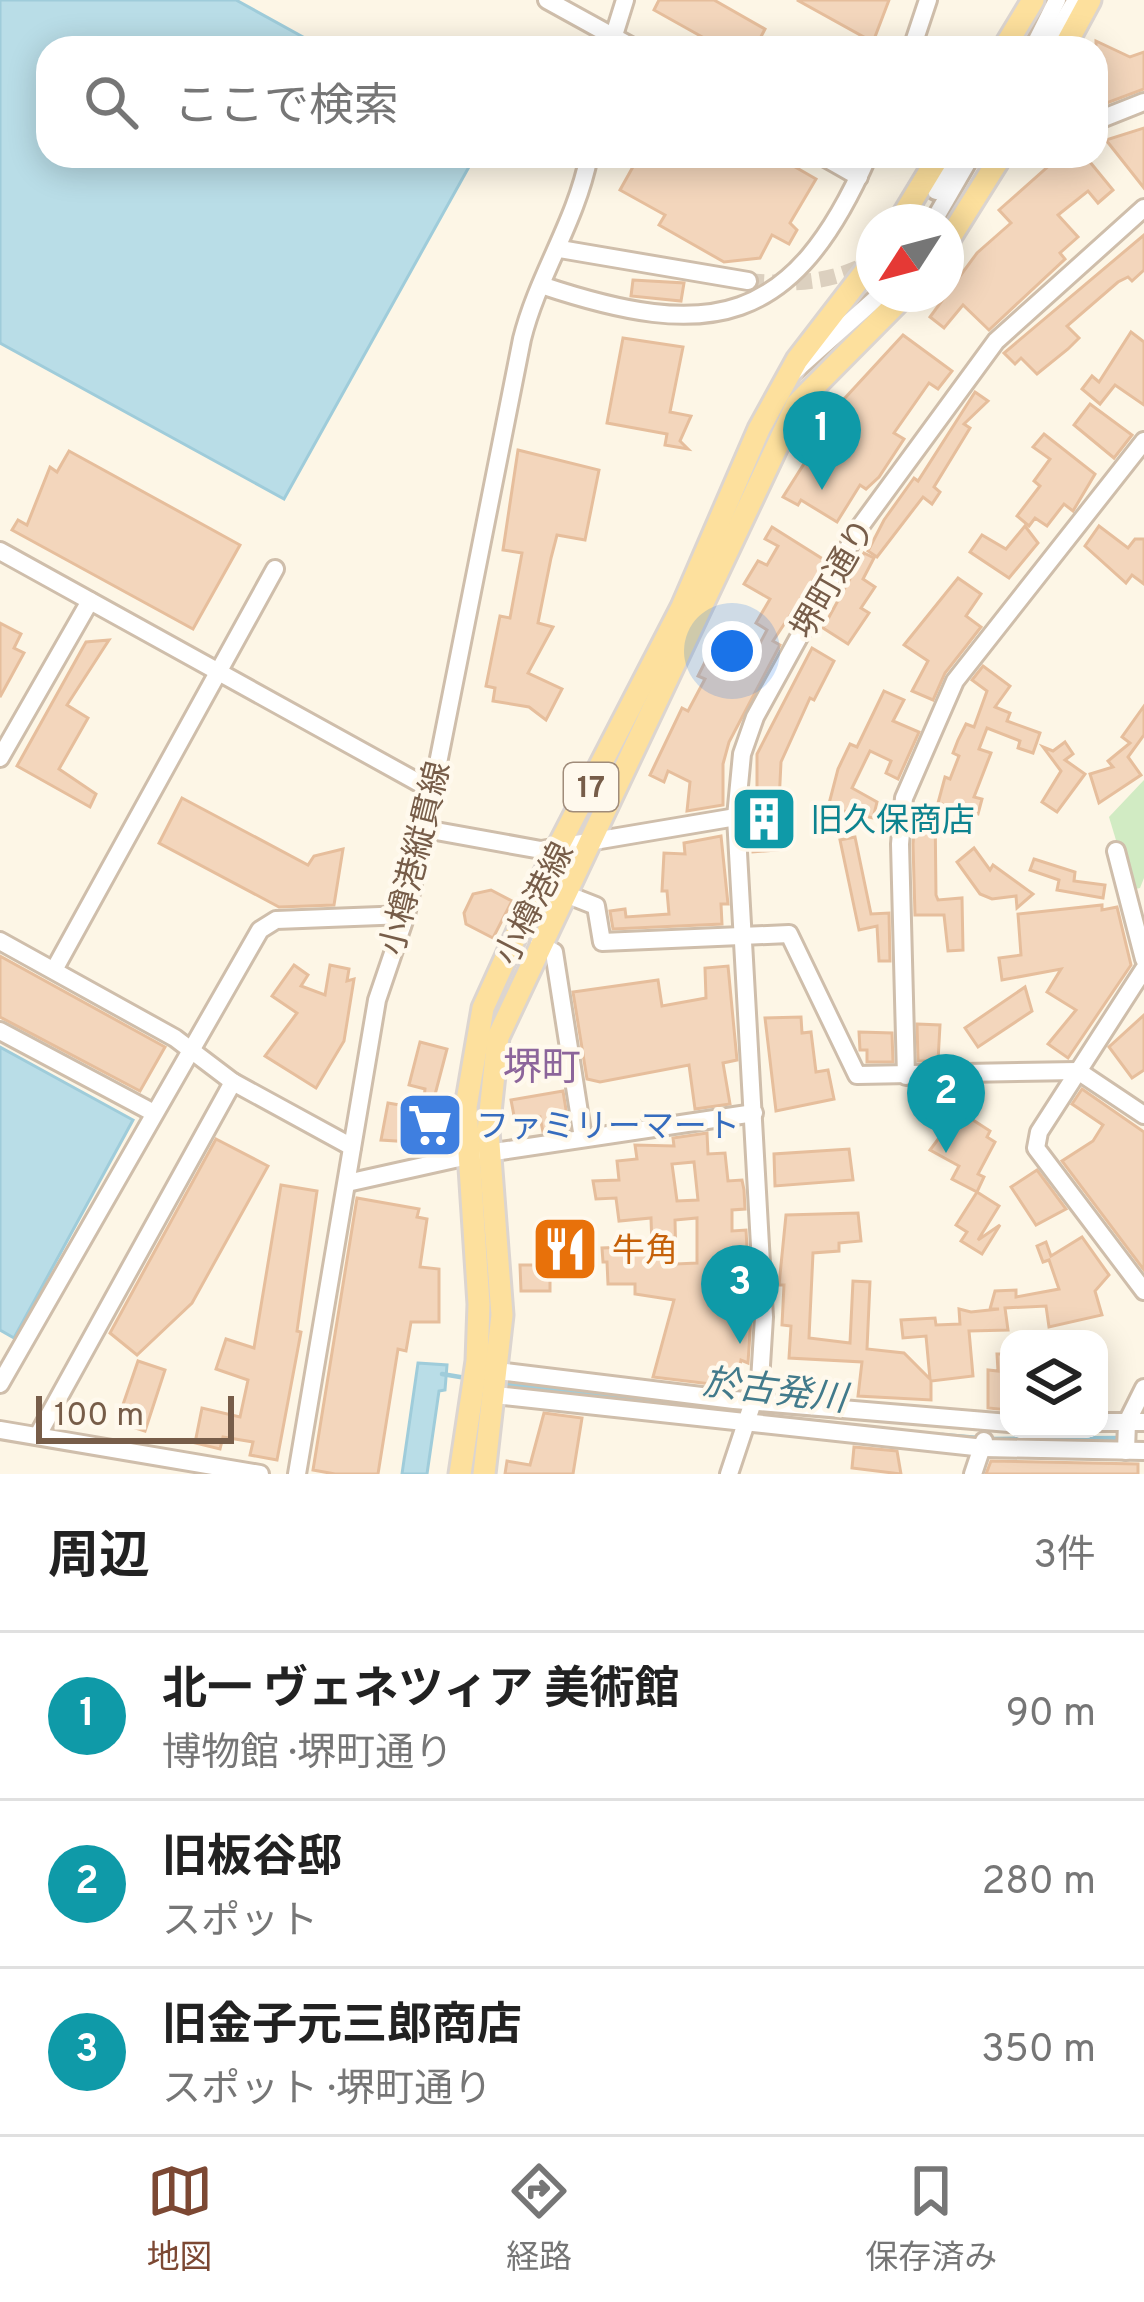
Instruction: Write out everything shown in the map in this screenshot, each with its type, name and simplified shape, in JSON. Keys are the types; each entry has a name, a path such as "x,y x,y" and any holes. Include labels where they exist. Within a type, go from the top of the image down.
{"main road":[{"path":"1011,36 1033,0"},
{"path":"1070,36 1090,0"},
{"path":"910,204 932,168"},
{"path":"964,215 993,168"},
{"name":"小樽港線","path":"460,1474 472,1396 487,1366 502,1279 466,1107 483,1008 682,607 758,429 788,376 856,284"},
{"name":"小樽港線","path":"479,1154 498,1036 585,845 689,640 796,404 888,312"},
{"name":"小樽港線","path":"484,1474 495,1395 487,1366"}],"street":[{"path":"547,0 602,36"},
{"path":"613,36 625,0"},
{"path":"915,36 928,0"},
{"path":"1038,36 1057,0"},
{"path":"1054,36 1076,0"},
{"path":"1108,116 1144,102"},
{"name":"小樽港縦貫線","path":"297,1474 377,1000 406,915 425,829 522,339 541,285 560,250 585,168"},
{"path":"843,168 859,177"},
{"path":"541,285 631,314 708,312 754,301 772,293 832,234 863,168"},
{"path":"936,191 950,168"},
{"path":"943,204 964,168"},
{"path":"955,202 975,168"},
{"name":"堺町通り","path":"730,1474 749,1411 764,1316 736,817 742,754 755,717 859,528 997,341 1144,208"},
{"path":"560,250 748,281"},
{"path":"788,376 861,312"},
{"path":"905,1076 900,844 904,798 955,681 1065,554 1144,441"},
{"path":"0,551 433,790"},
{"path":"54,970 275,569"},
{"path":"0,758 89,601"},
{"path":"425,829 559,849 736,817"},
{"path":"1116,851 1144,959"},
{"path":"563,893 596,906 602,942 789,934 856,1075 1078,1070 1144,1114"},
{"path":"0,1384 188,1048 260,930 276,920 406,915"},
{"path":"0,941 188,1048 233,1082 352,1147"},
{"path":"539,944 554,952 583,1138"},
{"path":"1144,969 1039,1132 1036,1148 1144,1291"},
{"path":"0,1031 152,1112"},
{"path":"38,1435 233,1082"},
{"path":"347,1183 479,1154 754,1113"},
{"path":"487,1366 984,1448 1132,1437 1144,1388"},
{"path":"495,1395 1000,1423"},
{"path":"974,1474 984,1448 985,1423"},
{"path":"0,1430 168,1466 260,1474"}],"green space":[{"path":"1144,780 1144,878 1140,888 1131,890 1109,817"}],"water":[{"path":"0,0 236,0 301,36 36,36 36,168 468,168 284,499 0,343"},
{"path":"0,1047 133,1120 14,1338 0,1330"},
{"path":"418,1363 447,1365 445,1390 439,1391 427,1474 402,1474"}],"building":[{"path":"659,0 714,0 765,29 761,36 701,36 654,10"},
{"path":"797,0 889,0 875,36 862,36"},
{"path":"1108,47 1130,57 1144,52 1144,89 1108,102"},
{"path":"1144,128 1144,188 1108,143"},
{"path":"632,168 797,168 816,179 790,223 797,230 789,244 772,235 760,258 724,262 659,225 665,215 620,190"},
{"path":"1046,168 1095,168 1113,190 1098,203 1088,191 1058,215 1078,237 1060,253 1065,259 989,330 964,306 964,271 1011,223 999,210"},
{"path":"1144,235 1144,270 1132,281 1128,277 1118,282 1067,326 1079,338 1068,349 1037,374 1021,358 1015,364 1004,353"},
{"path":"633,280 684,283 681,301 631,296"},
{"path":"934,312 957,312 944,328 930,317"},
{"path":"1131,332 1144,342 1144,405 1115,385 1100,404 1082,389 1092,376 1099,382"},
{"path":"903,335 952,371 938,389 929,383 894,433 904,439 879,477 866,489 860,485 837,522 801,500 798,505 783,497 812,451 804,445 810,436"},
{"path":"623,338 683,347 670,412 691,416 680,441 688,449 665,445 667,434 607,423"},
{"path":"975,392 988,401 964,424 970,428 934,487 940,492 932,504 923,497 877,557 868,551 884,520 914,478 918,481"},
{"path":"1090,404 1132,435 1114,458 1074,425"},
{"path":"1044,434 1095,474 1073,511 1064,504 1047,526 1035,518 1029,526 1017,516 1040,486 1034,481 1050,459 1033,447"},
{"path":"518,450 599,470 585,540 557,535 551,558 538,623 553,627 528,673 562,689 546,720 529,707 493,701 495,688 486,686 500,616 510,618 522,553 503,550"},
{"path":"69,451 240,545 193,629 12,530 18,520 27,525 50,467 57,472"},
{"path":"1025,526 1038,543 1009,578 970,552 982,535 1006,549"},
{"path":"1099,526 1128,548 1135,539 1144,539 1144,584 1132,575 1126,583 1085,546"},
{"path":"772,527 826,561 773,641 780,645 729,742 723,764 723,805 687,811 690,782 668,771 664,782 650,775 682,708 688,711 705,679 698,676 713,646 752,658 767,630 756,623 770,599 744,584 758,561 767,565 778,546 765,539"},
{"path":"864,553 874,558 863,579 875,587 861,608 869,613 848,644 823,628"},
{"path":"958,578 981,594 966,616 981,627 945,673 933,700 912,691 928,661 904,645"},
{"path":"0,623 21,634 14,648 24,653 0,697"},
{"path":"109,640 67,705 88,718 59,769 96,794 90,807 17,766 86,642"},
{"path":"812,648 834,661 814,700 810,698 781,762 779,803 773,803 778,850 753,852 750,802 751,794 757,794 757,754"},
{"path":"983,666 1010,686 995,707 1010,713 1007,721 1040,733 1033,753 1018,748 1020,741 987,728 979,749 991,753 974,797 982,799 978,814 938,803 945,777 950,779 959,756 953,753 958,740 966,724 974,727 987,691 972,680"},
{"path":"884,691 904,700 893,721 919,732 898,779 886,773 891,761 870,751 852,788 877,802 873,818 844,811 841,822 825,819 838,769 850,744 857,747"},
{"path":"1144,706 1144,735 1128,757 1141,775 1099,803 1090,774 1113,767 1108,761 1130,743 1122,737"},
{"path":"1065,742 1073,754 1065,760 1085,774 1057,812 1042,802 1061,771 1043,747 1053,751"},
{"path":"182,798 308,865 314,856 343,849 334,905 279,907 159,843"},
{"path":"935,807 938,900 962,898 963,950 948,951 944,915 915,915 913,844 916,808"},
{"path":"721,836 728,904 721,904 722,924 613,929 610,911 625,909 626,917 669,914 667,891 662,891 664,853 685,854 684,843"},
{"path":"855,837 871,914 889,913 890,961 879,961 877,926 859,930 840,840"},
{"path":"974,848 990,870 993,865 1033,894 1017,908 1016,896 992,899 980,894 957,862"},
{"path":"1034,859 1075,872 1074,881 1105,885 1103,898 1057,890 1059,880 1030,870"},
{"path":"491,890 512,901 493,938 466,924 464,913 473,894"},
{"path":"1102,905 1102,910 1117,907 1131,965 1068,1058 1048,1044 1076,1010 1047,992 1061,969 1002,980 999,958 1021,955 1018,914"},
{"path":"0,956 165,1047 140,1091 0,1017"},
{"path":"294,965 308,975 301,986 325,995 330,965 349,969 347,981 354,979 344,1041 316,1088 265,1056 297,1013 272,996"},
{"path":"728,966 737,1060 723,1063 730,1104 695,1109 689,1065 600,1082 587,1079 573,992 658,980 662,1006 706,998 705,968"},
{"path":"1025,987 1032,1011 978,1047 965,1028"},
{"path":"1144,1015 1144,1070 1132,1078 1109,1047"},
{"path":"801,1017 802,1033 811,1032 816,1072 828,1070 834,1099 776,1111 765,1018"},
{"path":"917,1024 940,1025 938,1061 918,1061"},
{"path":"859,1032 892,1033 893,1062 867,1062 867,1050 860,1050"},
{"path":"420,1042 447,1049 432,1106 436,1107 433,1133 428,1143 381,1140 388,1103 423,1109 425,1089 409,1085"},
{"path":"1082,1089 1144,1132 1144,1270 1062,1161 1093,1141 1103,1125 1072,1104"},
{"path":"563,1091 569,1128 543,1132 540,1117 515,1121 511,1100"},
{"path":"959,1111 990,1131 987,1137 995,1142 978,1174 984,1177 977,1192 952,1179 959,1166 930,1150"},
{"path":"707,1133 708,1154 725,1153 728,1181 742,1180 745,1209 732,1210 732,1231 746,1230 751,1317 748,1363 741,1360 736,1387 653,1377 674,1300 635,1294 635,1284 608,1284 602,1248 652,1246 651,1218 619,1221 616,1198 596,1199 593,1181 619,1180 617,1161 637,1159 635,1145 674,1146 673,1138","holes":["694,1162 698,1200 677,1201 672,1164","697,1218 697,1263 676,1264 675,1220"]},
{"path":"216,1139 268,1166 192,1303 137,1355 110,1333"},
{"path":"849,1149 853,1180 775,1186 774,1154"},
{"path":"1037,1170 1066,1209 1036,1225 1011,1187"},
{"path":"281,1185 317,1191 297,1331 301,1332 277,1460 250,1455 253,1442 223,1437 220,1449 195,1443 202,1408 240,1417 248,1380 216,1369 226,1339 254,1348"},
{"path":"977,1192 999,1206 978,1240 1000,1225 982,1254 961,1241 967,1232 956,1225"},
{"path":"357,1198 419,1209 417,1217 427,1219 420,1267 439,1269 439,1322 411,1322 406,1351 398,1349 378,1474 335,1474 313,1470"},
{"path":"858,1213 861,1241 839,1243 839,1251 813,1253 809,1338 850,1343 853,1281 870,1282 867,1349 904,1353 930,1379 926,1336 903,1338 901,1320 935,1318 936,1325 960,1324 959,1309 971,1312 999,1309 990,1309 995,1291 1016,1290 1016,1297 1059,1289 1049,1260 1043,1262 1037,1246 1046,1242 1051,1256 1082,1237 1109,1275 1095,1291 1102,1315 1049,1327 1046,1306 1005,1308 1008,1330 969,1331 973,1376 931,1381 931,1400 858,1396 862,1362 789,1358 791,1326 782,1325 784,1285 779,1285 786,1215"},
{"path":"593,1232 594,1258 544,1260 543,1235"},
{"path":"520,1265 550,1265 550,1291 521,1291"},
{"path":"1000,1354 1000,1409 988,1408 988,1370 998,1371"},
{"path":"138,1361 165,1370 145,1431 117,1422"},
{"path":"544,1413 582,1418 573,1474 505,1474 507,1461 530,1465"},
{"path":"854,1447 897,1451 901,1474 852,1468"},
{"path":"991,1461 1138,1464 1138,1474 986,1474"}],"waterway":[{"name":"於古発川","path":"442,1374 466,1378"},
{"name":"於古発川","path":"501,1384 746,1414"},
{"name":"於古発川","path":"942,1435 979,1438"},
{"name":"於古発川","path":"990,1439 1117,1438"}],"tunnel":[{"path":"929,204 936,191"},
{"path":"748,281 812,281 856,268"}],"place":[{"name":"北一 ヴェネツィア 美術館","path":"822,490"},
{"name":"旧久保商店","path":"764,819"},
{"name":"ファミリーマート","path":"430,1125"},
{"name":"旧板谷邸","path":"946,1153"},
{"name":"牛角","path":"565,1249"},
{"name":"旧金子元三郎商店","path":"740,1344"}],"district":[{"name":"堺町","path":"542,1066"}]}
